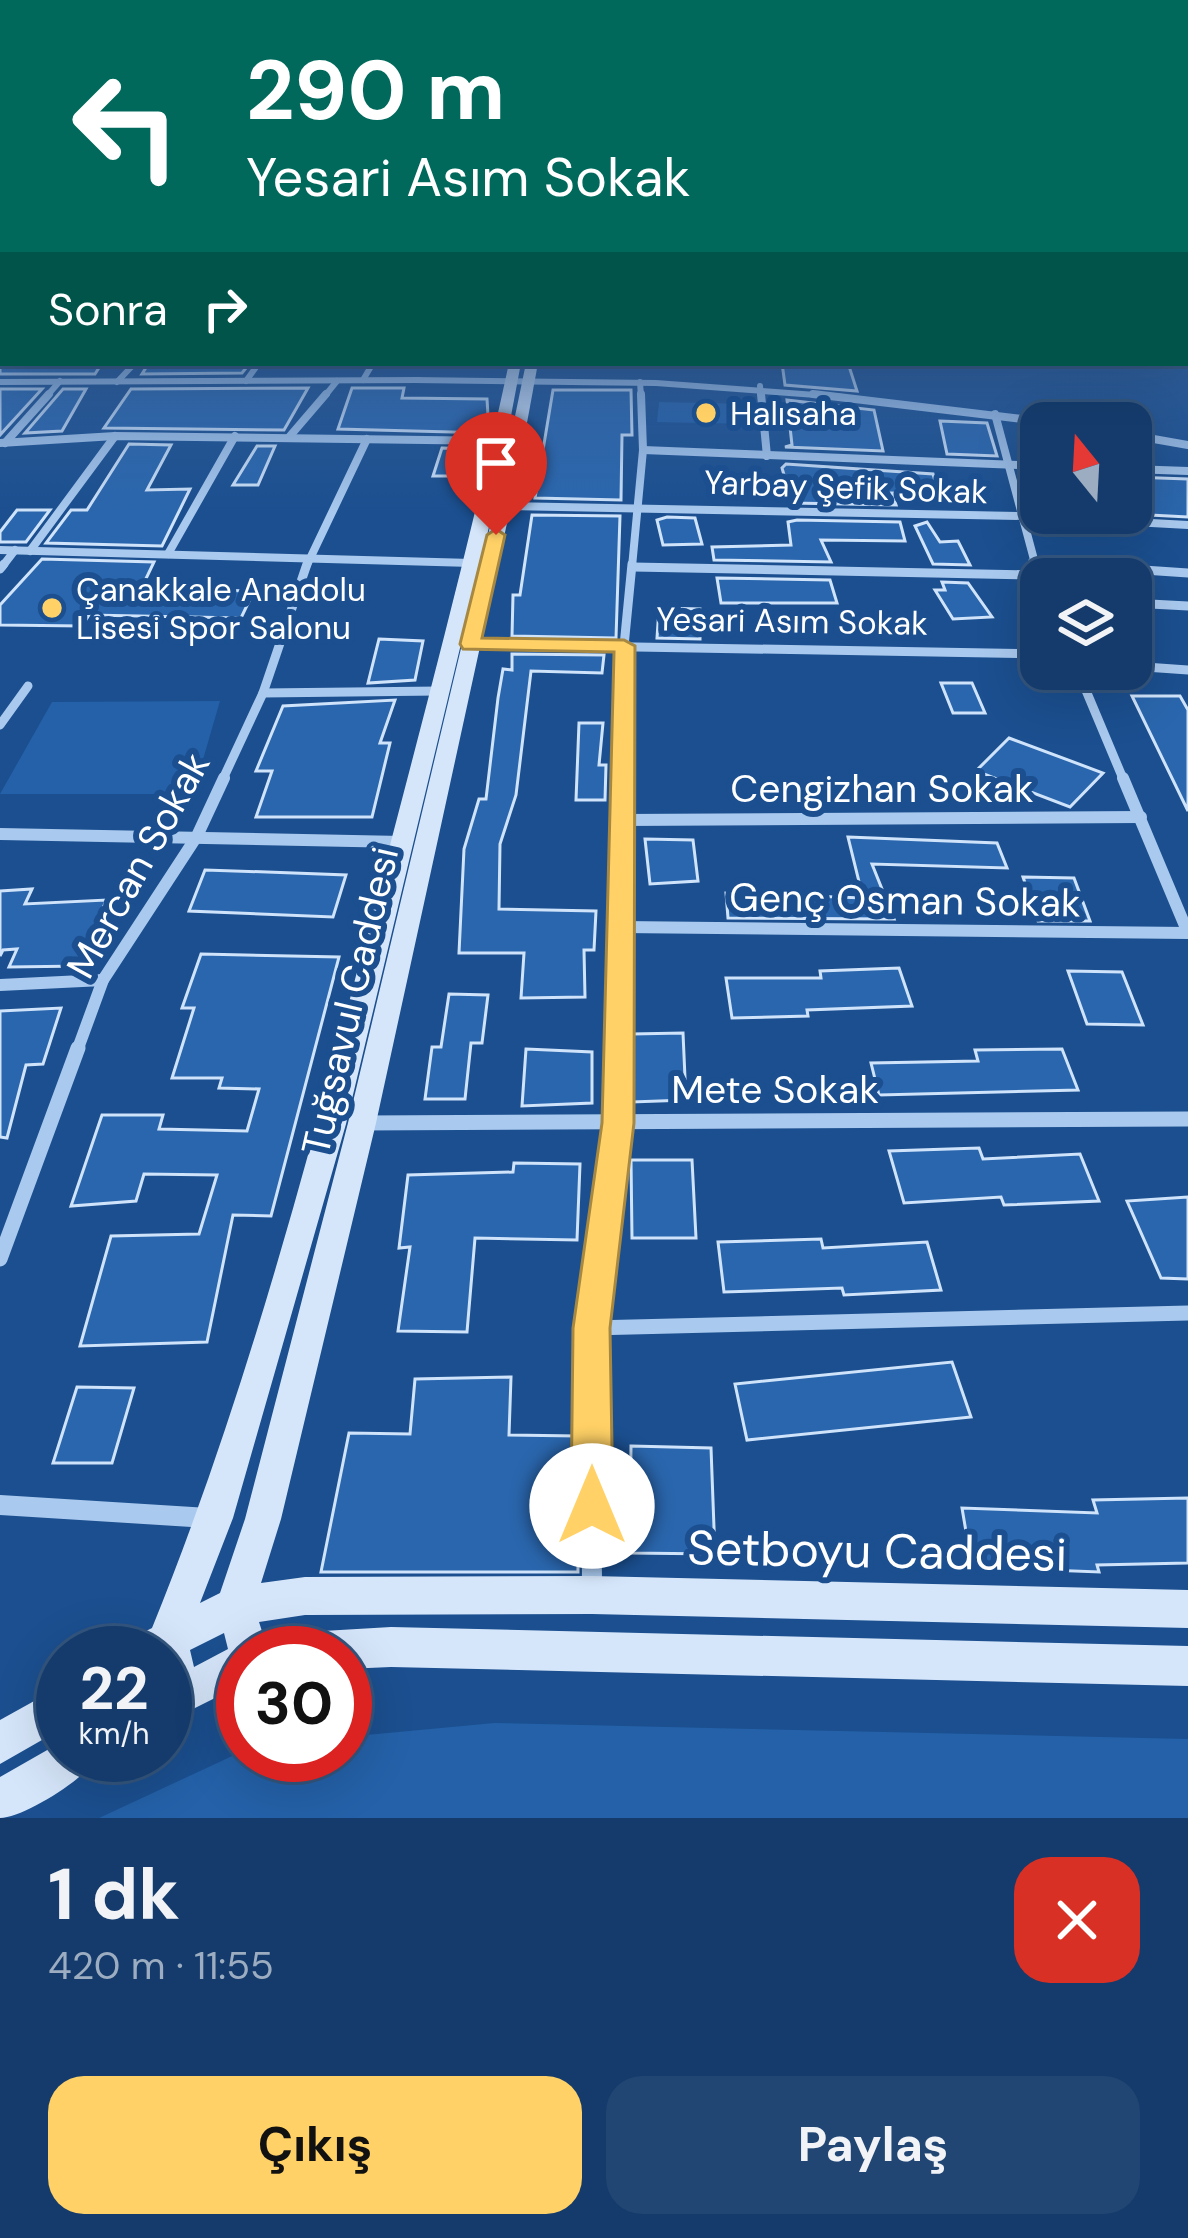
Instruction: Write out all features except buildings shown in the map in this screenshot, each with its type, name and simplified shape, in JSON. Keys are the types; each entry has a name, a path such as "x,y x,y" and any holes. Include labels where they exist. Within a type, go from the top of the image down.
{"main road":[{"path":"165,1626 215,1518 332,1124 519,373"},
{"name":"Tuğsavul Caddesi","path":"235,1606 263,1519 362,1123 503,506 519,373"},
{"name":"Setboyu Caddesi","path":"192,1627 235,1606 305,1596 592,1595 1188,1609"},
{"path":"235,1606 241,1626"},
{"path":"372,1648 1188,1666"},
{"path":"0,1743 36,1721"},
{"path":"0,1802 36,1780"}],"street":[{"path":"117,382 132,366"},
{"path":"246,381 258,366"},
{"path":"363,380 371,366"},
{"path":"0,382 414,380 519,373 760,386 1020,418"},
{"path":"2,444 59,381"},
{"path":"290,436 337,381"},
{"path":"592,1595 591,1328 618,1123 624,646 643,450 640,382"},
{"path":"760,386 766,456"},
{"path":"995,414 1020,503"},
{"path":"2,444 116,436 501,441"},
{"path":"30,551 116,436"},
{"path":"168,554 235,436"},
{"name":"Mercan Sokak","path":"0,1258 103,980 197,836 263,693 309,559 367,439"},
{"path":"1152,439 1188,446"},
{"path":"643,450 1020,465"},
{"path":"1152,470 1188,471"},
{"name":"Yarbay Şefik Sokak","path":"503,506 1020,516"},
{"name":"Yarbay Şefik Sokak","path":"1152,523 1188,525"},
{"path":"0,550 472,563"},
{"path":"0,569 14,550"},
{"path":"633,567 1020,575"},
{"path":"1152,570 1188,573"},
{"path":"1152,604 1188,606"},
{"name":"Yesari Asım Sokak","path":"470,644 1020,653"},
{"path":"1152,667 1188,670"},
{"path":"0,725 28,686"},
{"path":"1086,690 1182,904 1188,933"},
{"path":"263,693 439,691"},
{"name":"Cengizhan Sokak","path":"623,820 1141,817"},
{"path":"0,834 402,842"},
{"name":"Genç Osman Sokak","path":"622,927 1188,933"},
{"path":"0,985 103,980"},
{"name":"Mete Sokak","path":"362,1123 1188,1119"},
{"path":"591,1328 1188,1313"},
{"path":"0,1505 215,1518"}],"shaded area":[{"name":"Halısaha","path":"659,402 752,404 754,424 657,422"},
{"path":"220,701 193,794 0,794 52,702"},
{"path":"494,1723 1188,1739 1188,1818 99,1818 176,1782 192,1782 192,1775 216,1764 216,1782 372,1782 372,1734"}],"place":[{"name":"Halısaha","path":"706,413"},
{"name":"Çanakkale Anadolu Lisesi Spor Salonu","path":"52,608"}],"route":[{"path":"496,535 470,644 624,646 618,1123 591,1328 592,1506"}]}
